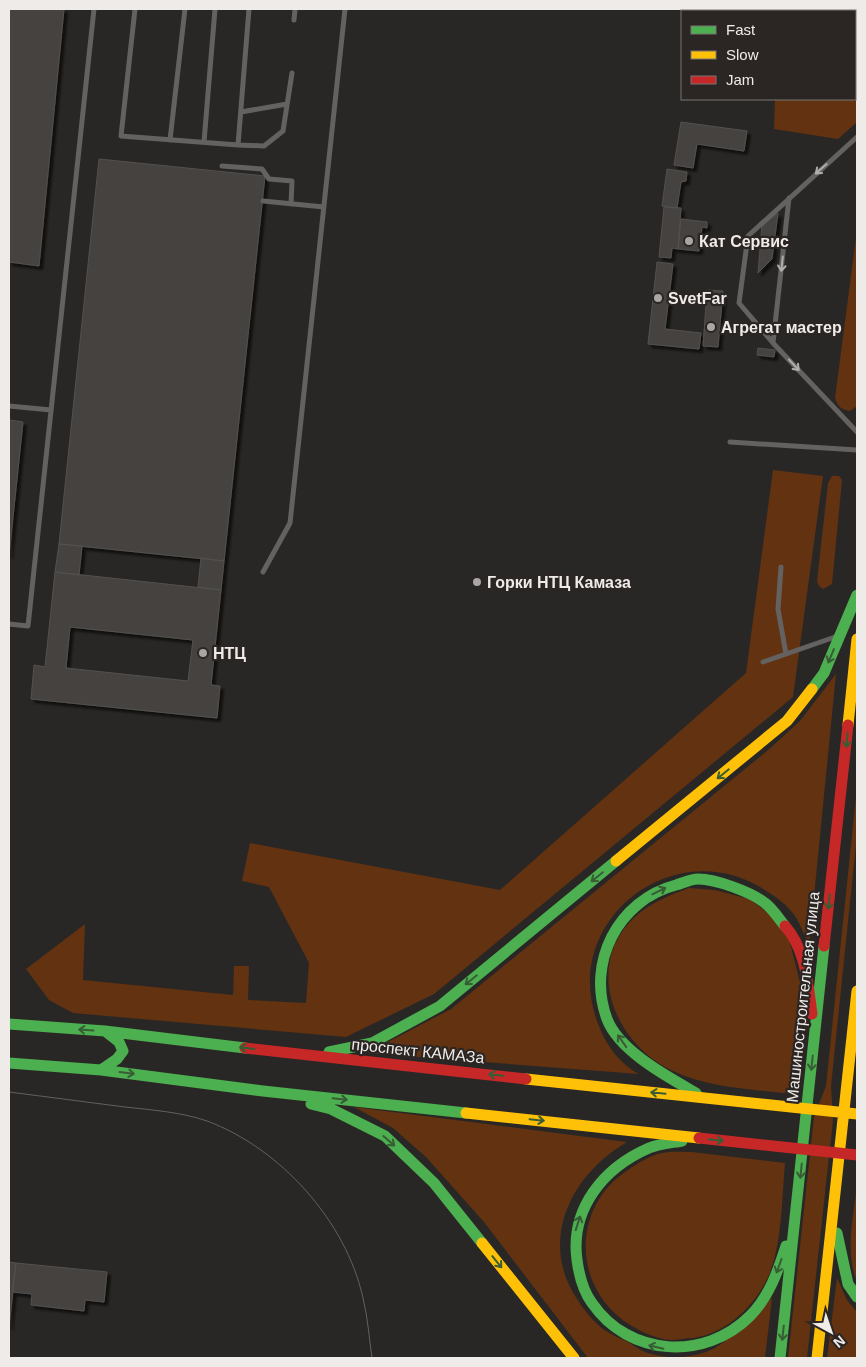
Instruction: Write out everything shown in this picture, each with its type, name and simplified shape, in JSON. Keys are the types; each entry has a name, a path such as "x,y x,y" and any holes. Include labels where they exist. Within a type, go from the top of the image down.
{"main road":[{"path":"282,1053 335,1052 372,1043 440,1006 787,721 824,673 857,595"},
{"name":"Машиностроительная улица","path":"780,1358 857,640"},
{"path":"704,1098 665,1076 629,1050 607,1020 599,980 607,943 628,911 660,889 698,880 735,887 766,903 790,931 805,966 815,1036"},
{"path":"817,1358 857,991"},
{"name":"проспект КАМАЗа","path":"9,1024 105,1031 282,1053 857,1114"},
{"path":"852,1041 857,1027"},
{"path":"101,1070 117,1059 123,1051 119,1042 105,1031"},
{"path":"9,1063 101,1070 263,1091 857,1155"},
{"path":"263,1091 331,1110 384,1136 434,1183 574,1358"},
{"path":"697,1138 651,1148 625,1161 602,1179 584,1205 574,1234 578,1267 587,1297 611,1324 641,1343 665,1349 690,1350 724,1338 751,1316 774,1280 796,1221"},
{"path":"834,1208 840,1251 848,1284 857,1297"}],"lane":[{"path":"9,624 28,626 94,9"},
{"path":"136,9 121,136 264,146 283,131 292,73"},
{"path":"170,140 185,9"},
{"path":"204,142 215,9"},
{"path":"238,145 249,9"},
{"path":"294,20 295,9"},
{"path":"263,572 290,523 345,9"},
{"path":"241,112 287,104"},
{"path":"857,137 748,236 739,303 773,343 857,432"},
{"path":"222,166 262,169 269,179 292,182 291,204"},
{"path":"773,343 789,198"},
{"path":"263,201 324,207"},
{"path":"9,406 51,410"},
{"path":"730,442 857,450"},
{"path":"781,567 778,610 786,654"},
{"path":"763,662 840,635"}],"shaded area":[{"path":"857,9 857,122 838,139 774,129 775,100 856,100 855,10"},
{"path":"857,230 857,406 850,411 840,407 835,398"},
{"path":"773,470 823,476 793,697 434,994 346,1037 73,1013 49,1000 26,969 85,924 83,980 233,995 234,966 249,966 248,1000 306,1003 309,963 269,887 242,881 250,843 500,890 746,673"},
{"path":"832,476 839,476 842,480 832,584 823,589 817,581 828,483"},
{"path":"836,674 809,947 801,927 792,912 784,903 760,887 726,874 693,872 661,880 633,896 610,920 595,949 590,982 596,1018 612,1050 624,1064 639,1074 367,1053 451,1009 767,751 800,721"},
{"path":"857,787 857,835 831,1086 833,1120 807,1358 788,1358 814,1117 826,1086"},
{"path":"689,888 715,890 749,899 773,916 789,939 804,998 792,1094 746,1089 687,1077 652,1059 635,1042 621,1023 612,1002 608,979 611,957 620,936 636,916 648,907 668,896"},
{"path":"354,1107 627,1142 607,1156 590,1173 576,1192 566,1212 561,1234 561,1257 567,1280 579,1302 595,1322 640,1350 665,1357 682,1357 699,1354 715,1348 736,1332 772,1298 765,1358 588,1358 484,1222 426,1157 393,1128"},
{"path":"692,1152 785,1163 782,1205 777,1249 769,1275 748,1307 717,1331 693,1338 674,1340 641,1331 612,1311 598,1292 589,1271 586,1249 588,1226 596,1205 609,1186 628,1170 658,1154"},
{"path":"857,1186 857,1282 853,1271 851,1247"},
{"path":"837,1278 847,1300 857,1312 857,1358 827,1358"}],"building":[{"path":"9,9 64,9 39,266 9,262"},
{"path":"681,122 747,131 744,151 697,144 693,168 674,165"},
{"path":"99,159 265,176 224,561 59,544"},
{"path":"667,169 687,172 686,181 681,182 677,208 662,206"},
{"path":"664,207 681,208 678,249 672,248 671,258 659,257"},
{"path":"778,213 772,259 758,273 762,225"},
{"path":"681,219 707,222 707,228 702,227 699,251 678,249"},
{"path":"657,262 673,264 665,329 701,333 699,349 648,344"},
{"path":"707,290 723,291 718,347 703,346"},
{"path":"758,348 775,350 774,357 757,355"},
{"path":"9,420 23,422 9,555"},
{"path":"59,544 82,546 79,575 55,572"},
{"path":"201,558 224,561 221,590 198,587"},
{"name":"НТЦ","path":"55,572 221,590 211,685 220,686 217,718 31,699 34,665 45,667","holes":["70,627 193,640 188,681 66,668"]},
{"path":"9,1262 16,1263 9,1327"},
{"path":"16,1263 107,1272 104,1302 85,1300 84,1311 31,1305 32,1294 12,1292"}],"tram line":[{"path":"9,1092 187,1115 207,1121 234,1133 260,1149 306,1191 325,1215 342,1242 354,1269 363,1298 372,1358"}],"traffic: fast":[{"path":"812,689 824,673 857,595"},
{"path":"329,1052 372,1043 440,1006 616,861"},
{"path":"696,1093 646,1062 622,1042 613,1031 607,1019 602,998 601,977 604,956 612,937 623,919 638,904 656,893 687,881 698,879 733,887 759,899 768,905 785,926"},
{"path":"780,1358 824,946"},
{"path":"9,1024 105,1031 245,1048"},
{"path":"101,1070 117,1059 123,1051 119,1042 105,1031"},
{"path":"9,1063 101,1070 263,1091 466,1113"},
{"path":"311,1104 331,1109 385,1136 434,1183 482,1243"},
{"path":"682,1141 649,1148 632,1156 604,1179 593,1192 585,1207 576,1241 579,1271 589,1298 608,1321 626,1334 646,1343 668,1347 690,1346 712,1341 732,1331 757,1309 772,1283 786,1246"},
{"path":"837,1233 848,1284 857,1297"}],"traffic: slow":[{"path":"848,725 857,639"},
{"path":"616,861 787,721 812,689"},
{"path":"817,1358 857,991"},
{"path":"526,1079 857,1114"},
{"path":"466,1113 699,1138"},
{"path":"482,1243 574,1358"}],"traffic: jam":[{"path":"824,946 848,725"},
{"path":"785,926 798,945 802,956 812,1014"},
{"path":"245,1048 526,1079"},
{"path":"699,1138 857,1155"}],"place":[{"name":"Кат Сервис","path":"689,241"},
{"name":"SvetFar","path":"658,298"},
{"name":"Агрегат мастер","path":"711,327"},
{"name":"Горки НТЦ Камаза","path":"477,582"},
{"name":"НТЦ","path":"203,653"}]}
